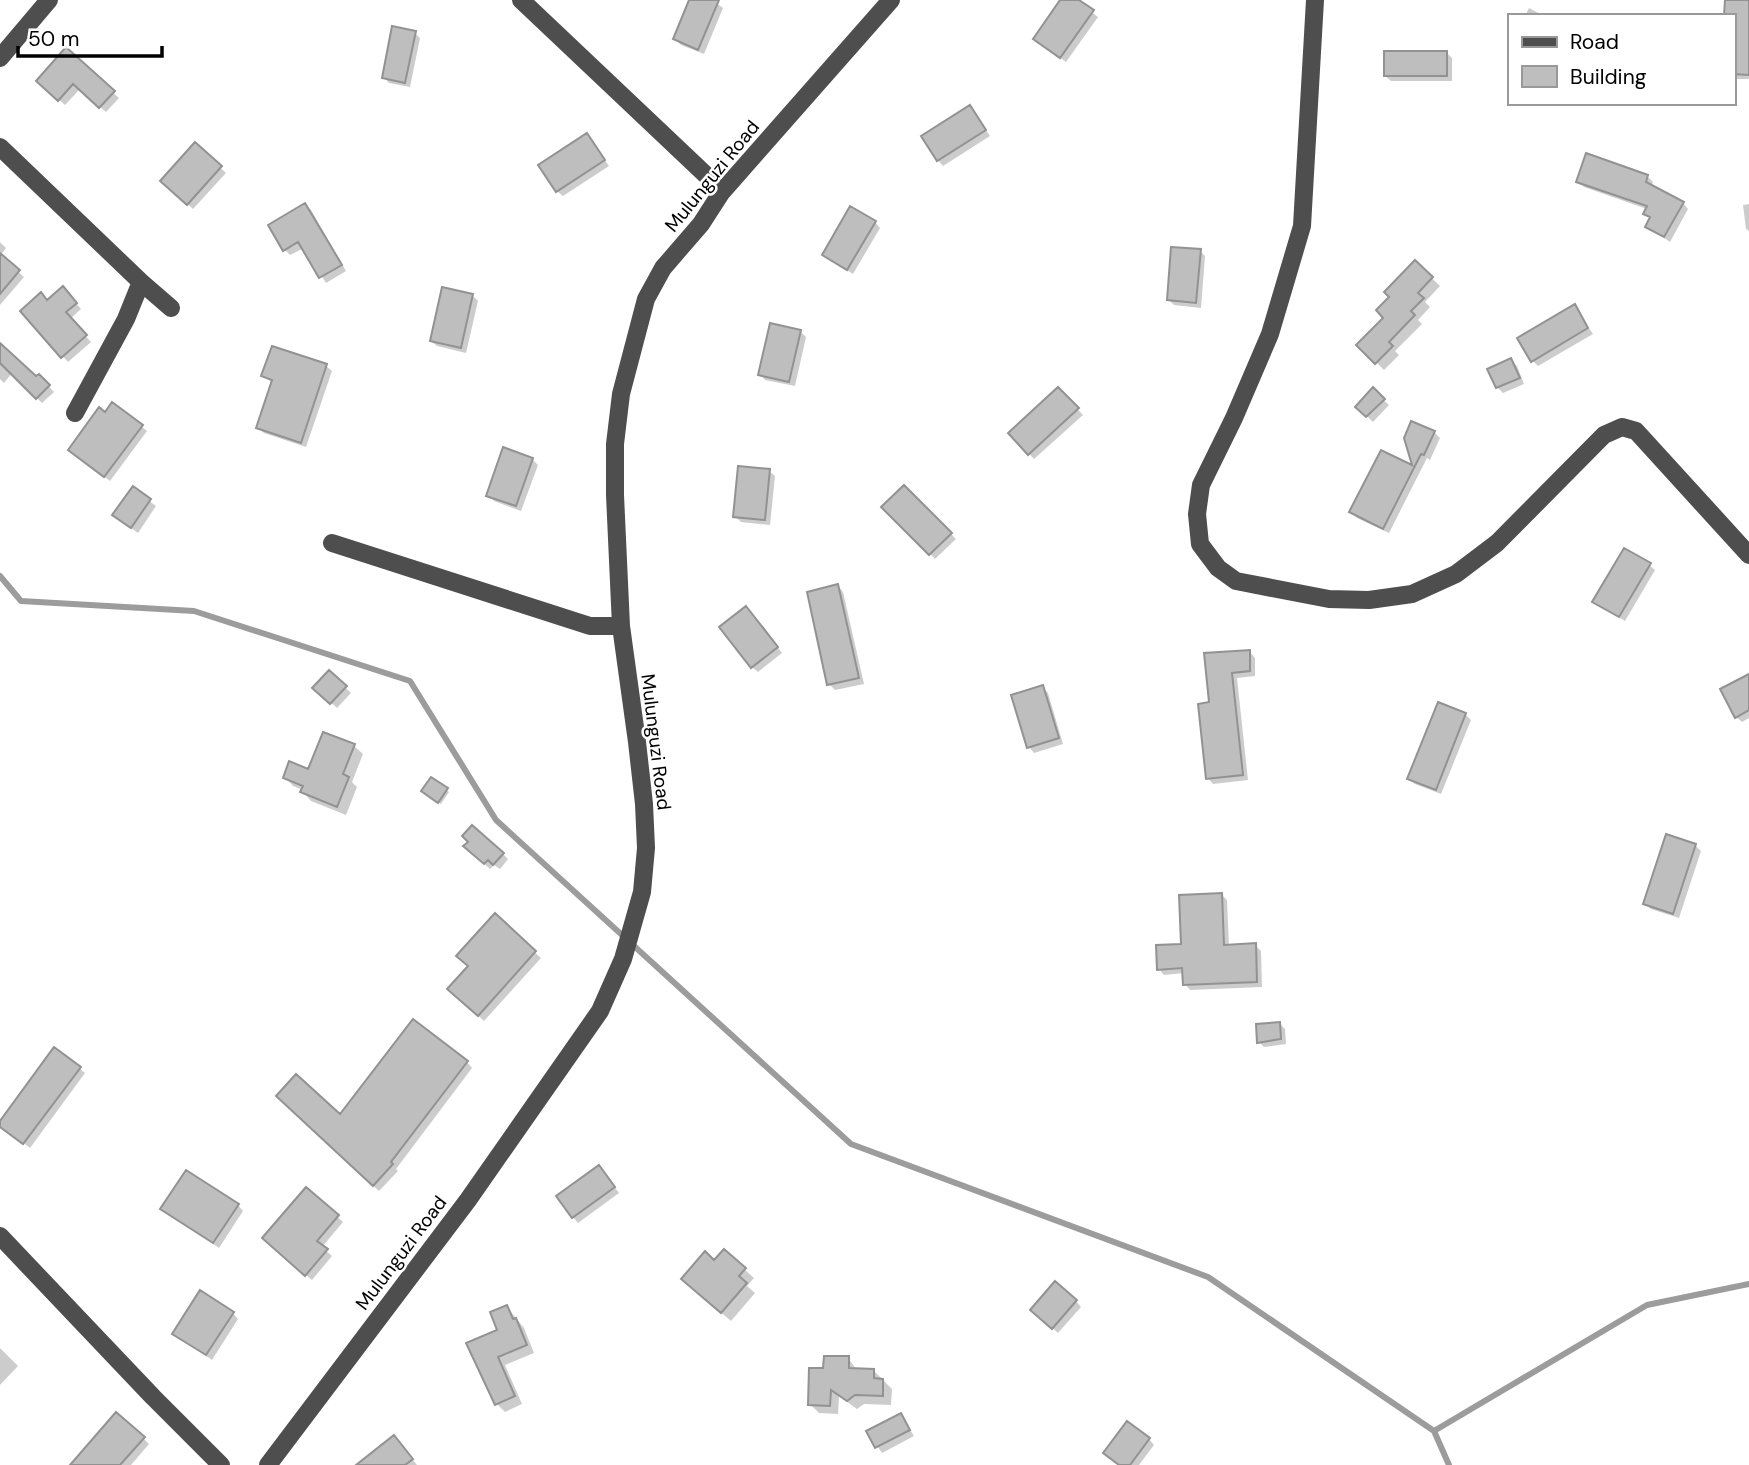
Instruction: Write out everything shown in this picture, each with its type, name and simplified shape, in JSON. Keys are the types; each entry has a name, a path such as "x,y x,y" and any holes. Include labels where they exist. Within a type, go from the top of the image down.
{"street":[{"path":"0,58 49,0"},
{"path":"521,0 707,176 721,193"},
{"name":"Mulunguzi Road","path":"268,1465 468,1200 600,1012 623,959 642,892 646,848 644,804 621,626 615,444 621,394 646,299 663,268 701,224 721,193 891,0"},
{"path":"1315,0 1302,226 1270,334 1234,418 1201,485 1197,514 1200,544 1218,568 1236,581 1329,599 1369,600 1412,593 1456,574 1497,543 1604,435 1622,427 1636,430 1749,555"},
{"path":"0,147 171,308"},
{"path":"75,413 126,319 141,282"},
{"path":"332,543 590,626 621,626"},
{"path":"0,1236 221,1465"}],"building":[{"path":"689,0 719,0 698,50 673,39"},
{"path":"1060,0 1079,0 1094,10 1060,58 1033,39"},
{"path":"1725,0 1749,0 1749,75 1735,74 1735,14 1724,14"},
{"path":"392,26 416,31 405,83 382,78"},
{"path":"66,47 115,91 99,108 73,84 58,101 36,81"},
{"path":"1384,51 1447,51 1447,76 1384,76"},
{"path":"970,105 986,130 937,161 921,136"},
{"path":"587,133 605,160 556,192 538,165"},
{"path":"195,142 222,166 187,205 160,181"},
{"path":"1586,153 1648,175 1646,182 1684,202 1664,237 1645,227 1650,217 1643,214 1647,206 1576,182"},
{"path":"305,203 342,265 319,278 298,242 283,251 268,225"},
{"path":"850,206 876,221 847,270 822,255"},
{"path":"1171,247 1201,249 1196,303 1167,300"},
{"path":"0,253 20,270 0,294"},
{"path":"1415,260 1433,277 1418,293 1424,298 1411,311 1415,315 1389,342 1393,346 1375,364 1356,345 1383,318 1376,310 1389,297 1384,292"},
{"path":"63,286 77,303 66,312 87,335 61,358 20,311 41,292 47,300"},
{"path":"442,287 473,294 461,348 430,341"},
{"path":"1575,304 1588,328 1531,362 1517,338"},
{"path":"770,323 801,330 789,382 758,375"},
{"path":"0,343 36,376 39,374 50,385 36,399 0,363"},
{"path":"272,346 327,364 301,443 256,428 272,380 261,376"},
{"path":"1511,358 1520,378 1496,388 1487,369"},
{"path":"1058,387 1079,408 1028,455 1008,433"},
{"path":"1373,387 1385,399 1366,417 1355,407"},
{"path":"112,402 143,425 104,477 68,450 99,407 105,412"},
{"path":"1411,421 1435,431 1383,529 1349,512 1381,450 1412,465 1404,438"},
{"path":"503,447 533,458 516,506 486,496"},
{"path":"738,466 770,469 765,520 733,517"},
{"path":"904,485 952,533 929,555 881,507"},
{"path":"133,486 151,499 131,528 112,515"},
{"path":"1624,548 1651,563 1619,617 1592,602"},
{"path":"838,584 859,678 827,685 807,592"},
{"path":"746,606 778,647 751,668 719,627"},
{"path":"1250,650 1250,671 1232,673 1243,775 1206,779 1198,704 1209,702 1204,653"},
{"path":"329,670 347,686 330,704 312,688"},
{"path":"1749,674 1749,710 1735,718 1720,689"},
{"path":"1043,685 1059,738 1027,748 1011,695"},
{"path":"1438,702 1466,713 1436,790 1407,779"},
{"path":"323,732 355,744 343,774 349,777 337,807 300,792 303,786 283,778 289,761 308,769"},
{"path":"431,777 448,788 438,803 421,791"},
{"path":"472,825 504,853 493,865 488,860 484,864 463,846 468,842 462,836"},
{"path":"1666,834 1696,844 1673,914 1643,904"},
{"path":"1222,893 1224,945 1256,943 1257,982 1183,985 1182,968 1157,970 1156,945 1181,944 1179,895"},
{"path":"495,913 536,951 478,1016 447,989 468,966 456,956"},
{"path":"413,1019 468,1061 391,1162 393,1164 373,1186 276,1096 296,1074 340,1114"},
{"path":"1280,1022 1281,1039 1257,1043 1256,1024"},
{"path":"54,1047 81,1067 23,1144 0,1127 0,1121"},
{"path":"599,1165 615,1187 572,1218 556,1196"},
{"path":"186,1170 239,1204 213,1243 160,1209"},
{"path":"306,1187 339,1215 317,1241 328,1249 305,1276 262,1238"},
{"path":"724,1249 746,1268 739,1276 747,1283 721,1313 681,1279 705,1251 714,1260"},
{"path":"1055,1281 1077,1300 1052,1329 1030,1310"},
{"path":"200,1290 234,1312 206,1355 172,1334"},
{"path":"507,1305 513,1319 516,1318 527,1345 498,1357 515,1396 495,1405 466,1343 497,1330 490,1312"},
{"path":"824,1356 849,1356 849,1368 874,1369 874,1378 883,1379 883,1396 855,1395 847,1401 831,1390 830,1406 808,1405 809,1368 823,1368"},
{"path":"116,1412 145,1437 120,1465 70,1465"},
{"path":"901,1413 910,1430 875,1448 866,1431"},
{"path":"1127,1421 1150,1438 1130,1465 1119,1465 1103,1453"},
{"path":"394,1435 413,1459 405,1465 356,1465"}],"waterway":[{"path":"0,576 21,601 194,611 410,681 496,820 851,1144 1208,1277 1434,1431 1449,1465"},
{"path":"1434,1431 1647,1305 1749,1284"}]}
